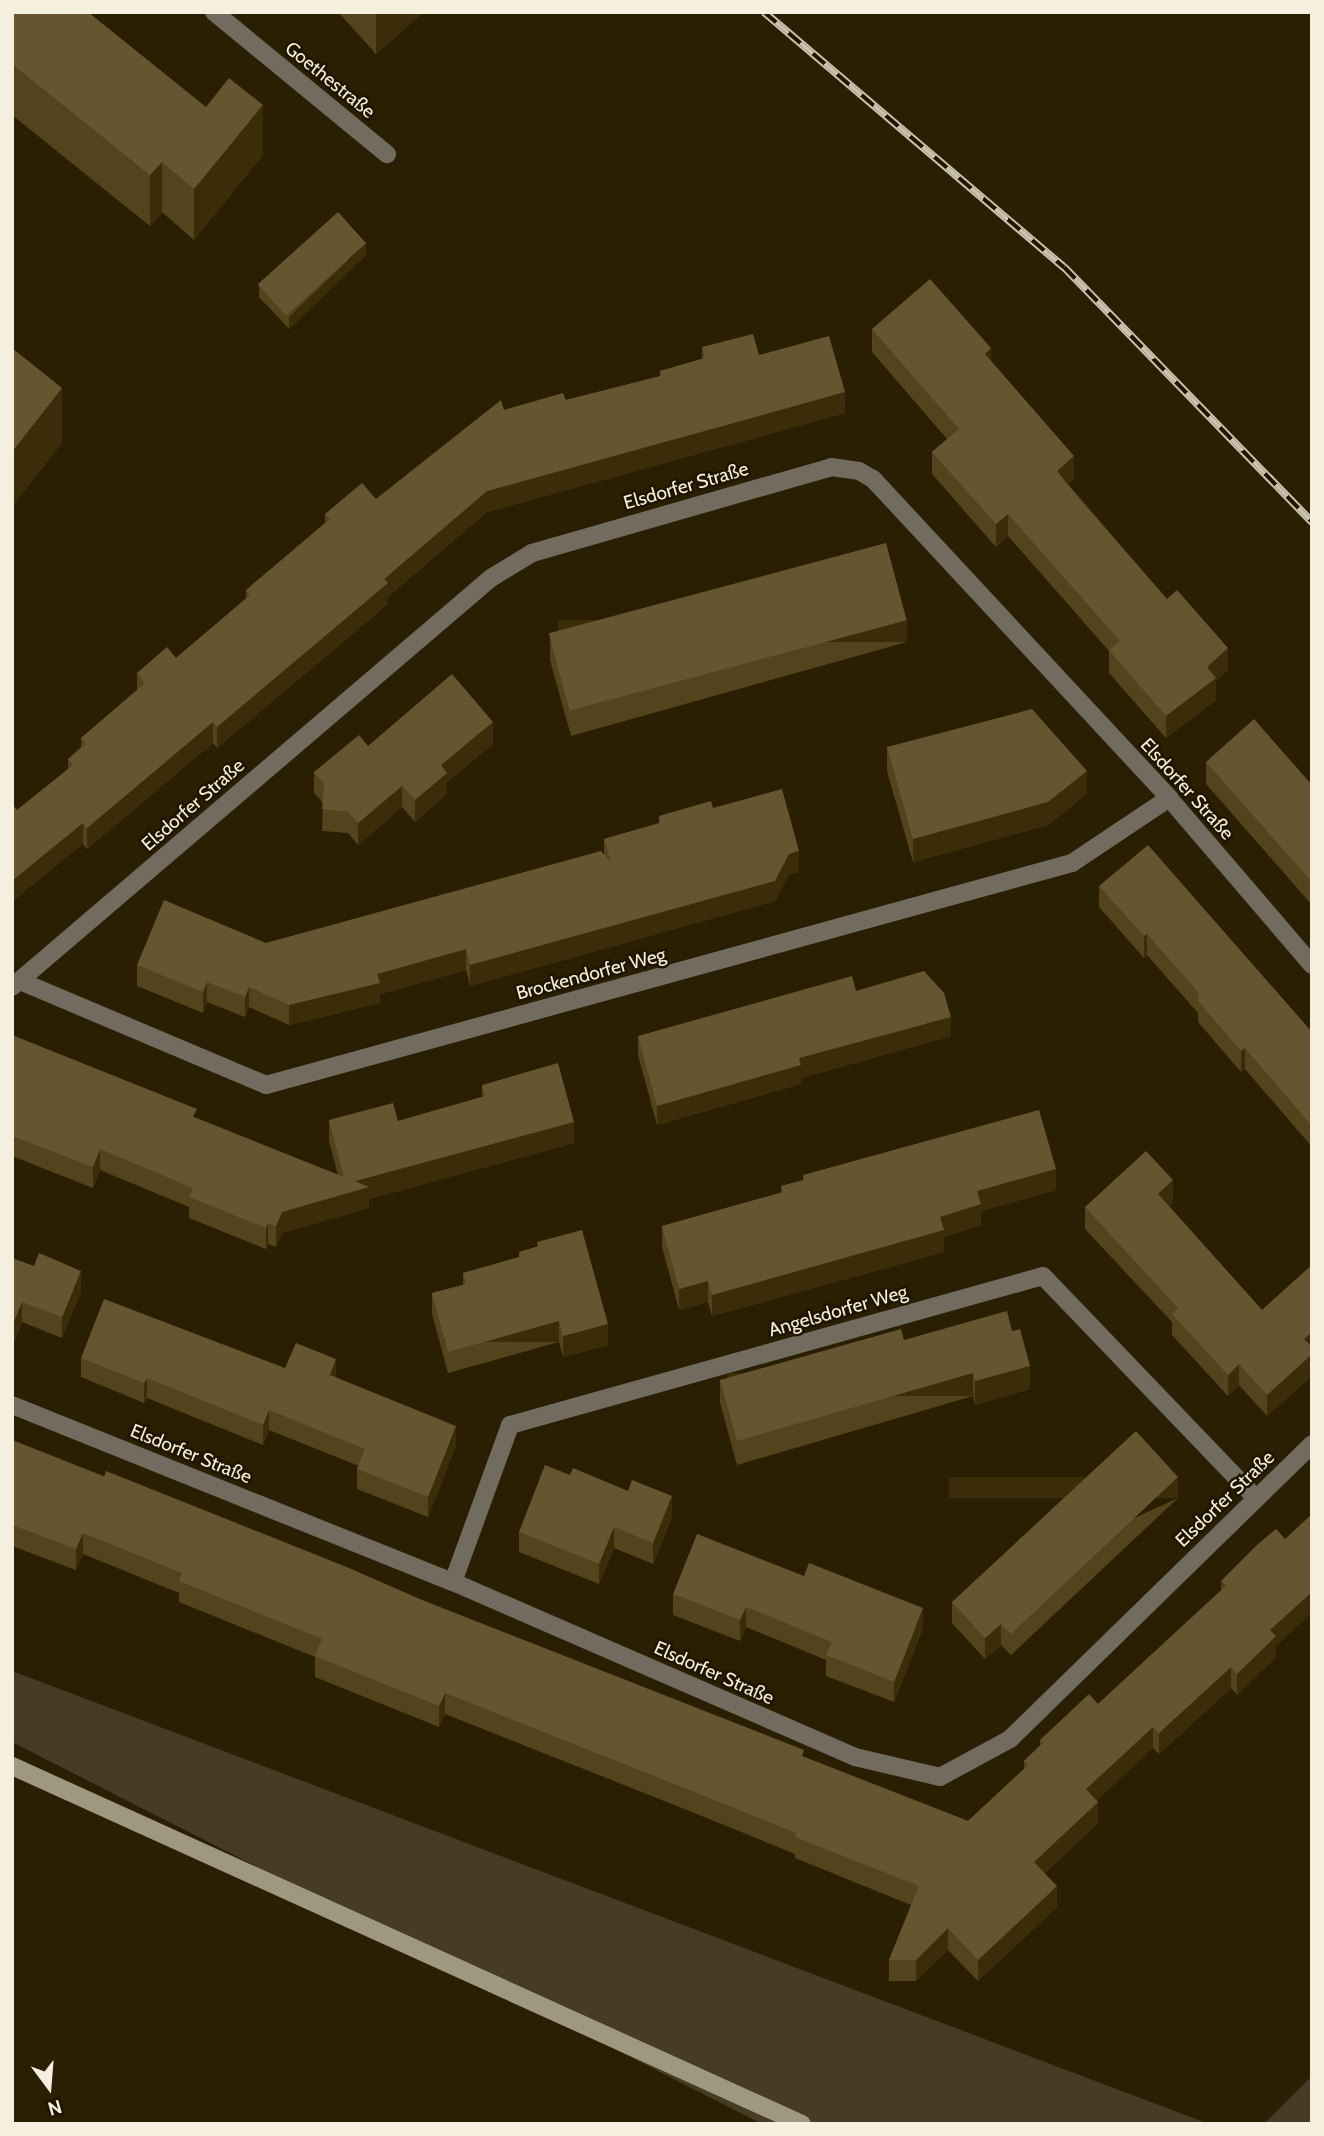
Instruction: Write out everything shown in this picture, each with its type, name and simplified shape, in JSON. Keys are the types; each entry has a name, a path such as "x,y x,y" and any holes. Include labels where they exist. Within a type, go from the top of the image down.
{"street":[{"name":"Goethestraße","path":"214,12 387,154"},
{"name":"Elsdorfer Straße","path":"16,984 491,578 532,553 831,467 859,471 873,479 1169,798 1312,964"},
{"name":"Brockendorfer Weg","path":"16,984 266,1084 1072,863 1169,798"},
{"name":"Angelsdorfer Weg","path":"453,1582 510,1425 1043,1276 1255,1497"},
{"name":"Elsdorfer Straße","path":"12,1405 453,1582 855,1758 940,1777 1010,1739 1312,1444"},
{"path":"12,1766 803,2124"}],"shaded area":[{"path":"12,1671 1209,2124 762,2124 12,1742"},
{"path":"1312,2076 1312,2124 1264,2124"}],"building":[{"path":"12,12 88,12 206,107 229,78 263,105 194,189 162,162 150,175 12,64"},
{"path":"338,212 366,243 286,315 258,284"},
{"path":"930,279 991,348 985,354 1074,456 1057,471 1080,500 1167,599 1177,590 1228,648 1207,667 1216,678 1166,716 1109,650 1120,641 1008,514 996,524 932,452 959,429 872,329"},
{"path":"753,334 759,355 829,336 845,392 487,491 384,579 388,583 217,727 213,722 87,828 83,823 12,881 12,804 17,810 73,765 68,759 86,744 81,738 145,683 137,673 167,647 176,658 250,595 246,590 330,519 325,514 362,483 376,499 501,400 504,410 563,393 566,400 661,376 660,371 705,358 702,347"},
{"path":"12,348 62,388 12,452"},
{"path":"886,543 907,620 570,711 549,633"},
{"path":"452,674 493,722 441,765 447,773 415,800 402,786 358,823 348,812 322,809 324,784 314,772 359,735 368,746"},
{"path":"1032,709 1087,771 1048,802 913,839 887,747"},
{"path":"1254,719 1312,785 1312,882 1206,762"},
{"path":"782,789 799,851 789,854 775,881 470,965 466,949 377,974 380,983 289,1005 249,987 245,997 207,982 203,992 137,965 164,900 266,943 601,851 611,863 604,839 660,823 659,816 711,801 713,808"},
{"path":"1148,845 1312,1032 1312,1126 1245,1048 1241,1051 1198,1001 1199,993 1147,934 1144,936 1099,886"},
{"path":"924,971 944,993 951,1017 799,1058 801,1065 657,1106 638,1036 852,976 856,991"},
{"path":"12,1035 197,1109 193,1117 344,1177 329,1120 393,1103 398,1121 485,1096 482,1085 558,1063 574,1122 355,1181 369,1187 282,1212 276,1226 268,1223 266,1228 189,1197 193,1188 100,1149 93,1167 12,1136"},
{"path":"1039,1110 1056,1169 977,1191 981,1204 940,1217 944,1230 712,1295 708,1281 679,1289 662,1226 783,1192 781,1186 804,1180 803,1175"},
{"path":"1146,1151 1173,1180 1158,1194 1262,1310 1312,1265 1312,1332 1304,1339 1312,1347 1312,1354 1267,1395 1239,1364 1228,1375 1172,1314 1178,1308 1085,1207"},
{"path":"582,1230 608,1324 563,1336 559,1321 448,1352 432,1293 466,1284 463,1273 520,1257 519,1252 539,1246 537,1242"},
{"path":"39,1253 81,1271 62,1317 22,1302 12,1326 12,1258 34,1266"},
{"path":"104,1299 285,1368 296,1343 336,1359 330,1375 456,1426 428,1497 357,1469 365,1449 269,1410 263,1425 147,1378 144,1383 81,1358"},
{"path":"1007,1311 1012,1331 1020,1329 1030,1366 975,1381 973,1373 737,1441 720,1380 901,1329 904,1340"},
{"path":"1136,1431 1178,1477 1011,1634 1001,1624 985,1638 952,1602"},
{"path":"12,1440 104,1477 106,1471 422,1600 804,1750 802,1756 968,1821 1028,1765 1024,1761 1043,1743 1040,1740 1089,1694 1098,1704 1226,1586 1221,1581 1257,1545 1276,1529 1285,1539 1312,1514 1312,1592 1270,1630 1276,1636 1237,1674 1231,1667 1159,1733 1153,1727 1086,1789 1098,1802 1034,1862 1057,1886 978,1960 948,1928 916,1960 889,1960 919,1886 795,1837 796,1833 445,1693 439,1706 315,1656 322,1639 179,1581 182,1573 83,1533 76,1549 12,1525"},
{"path":"545,1465 570,1475 573,1468 628,1491 632,1480 672,1496 653,1543 614,1527 599,1564 519,1532"},
{"path":"697,1534 804,1576 809,1563 923,1608 894,1682 826,1655 832,1642 746,1607 740,1620 673,1594"}],"railway":[{"path":"764,12 1064,267 1312,522"}]}
